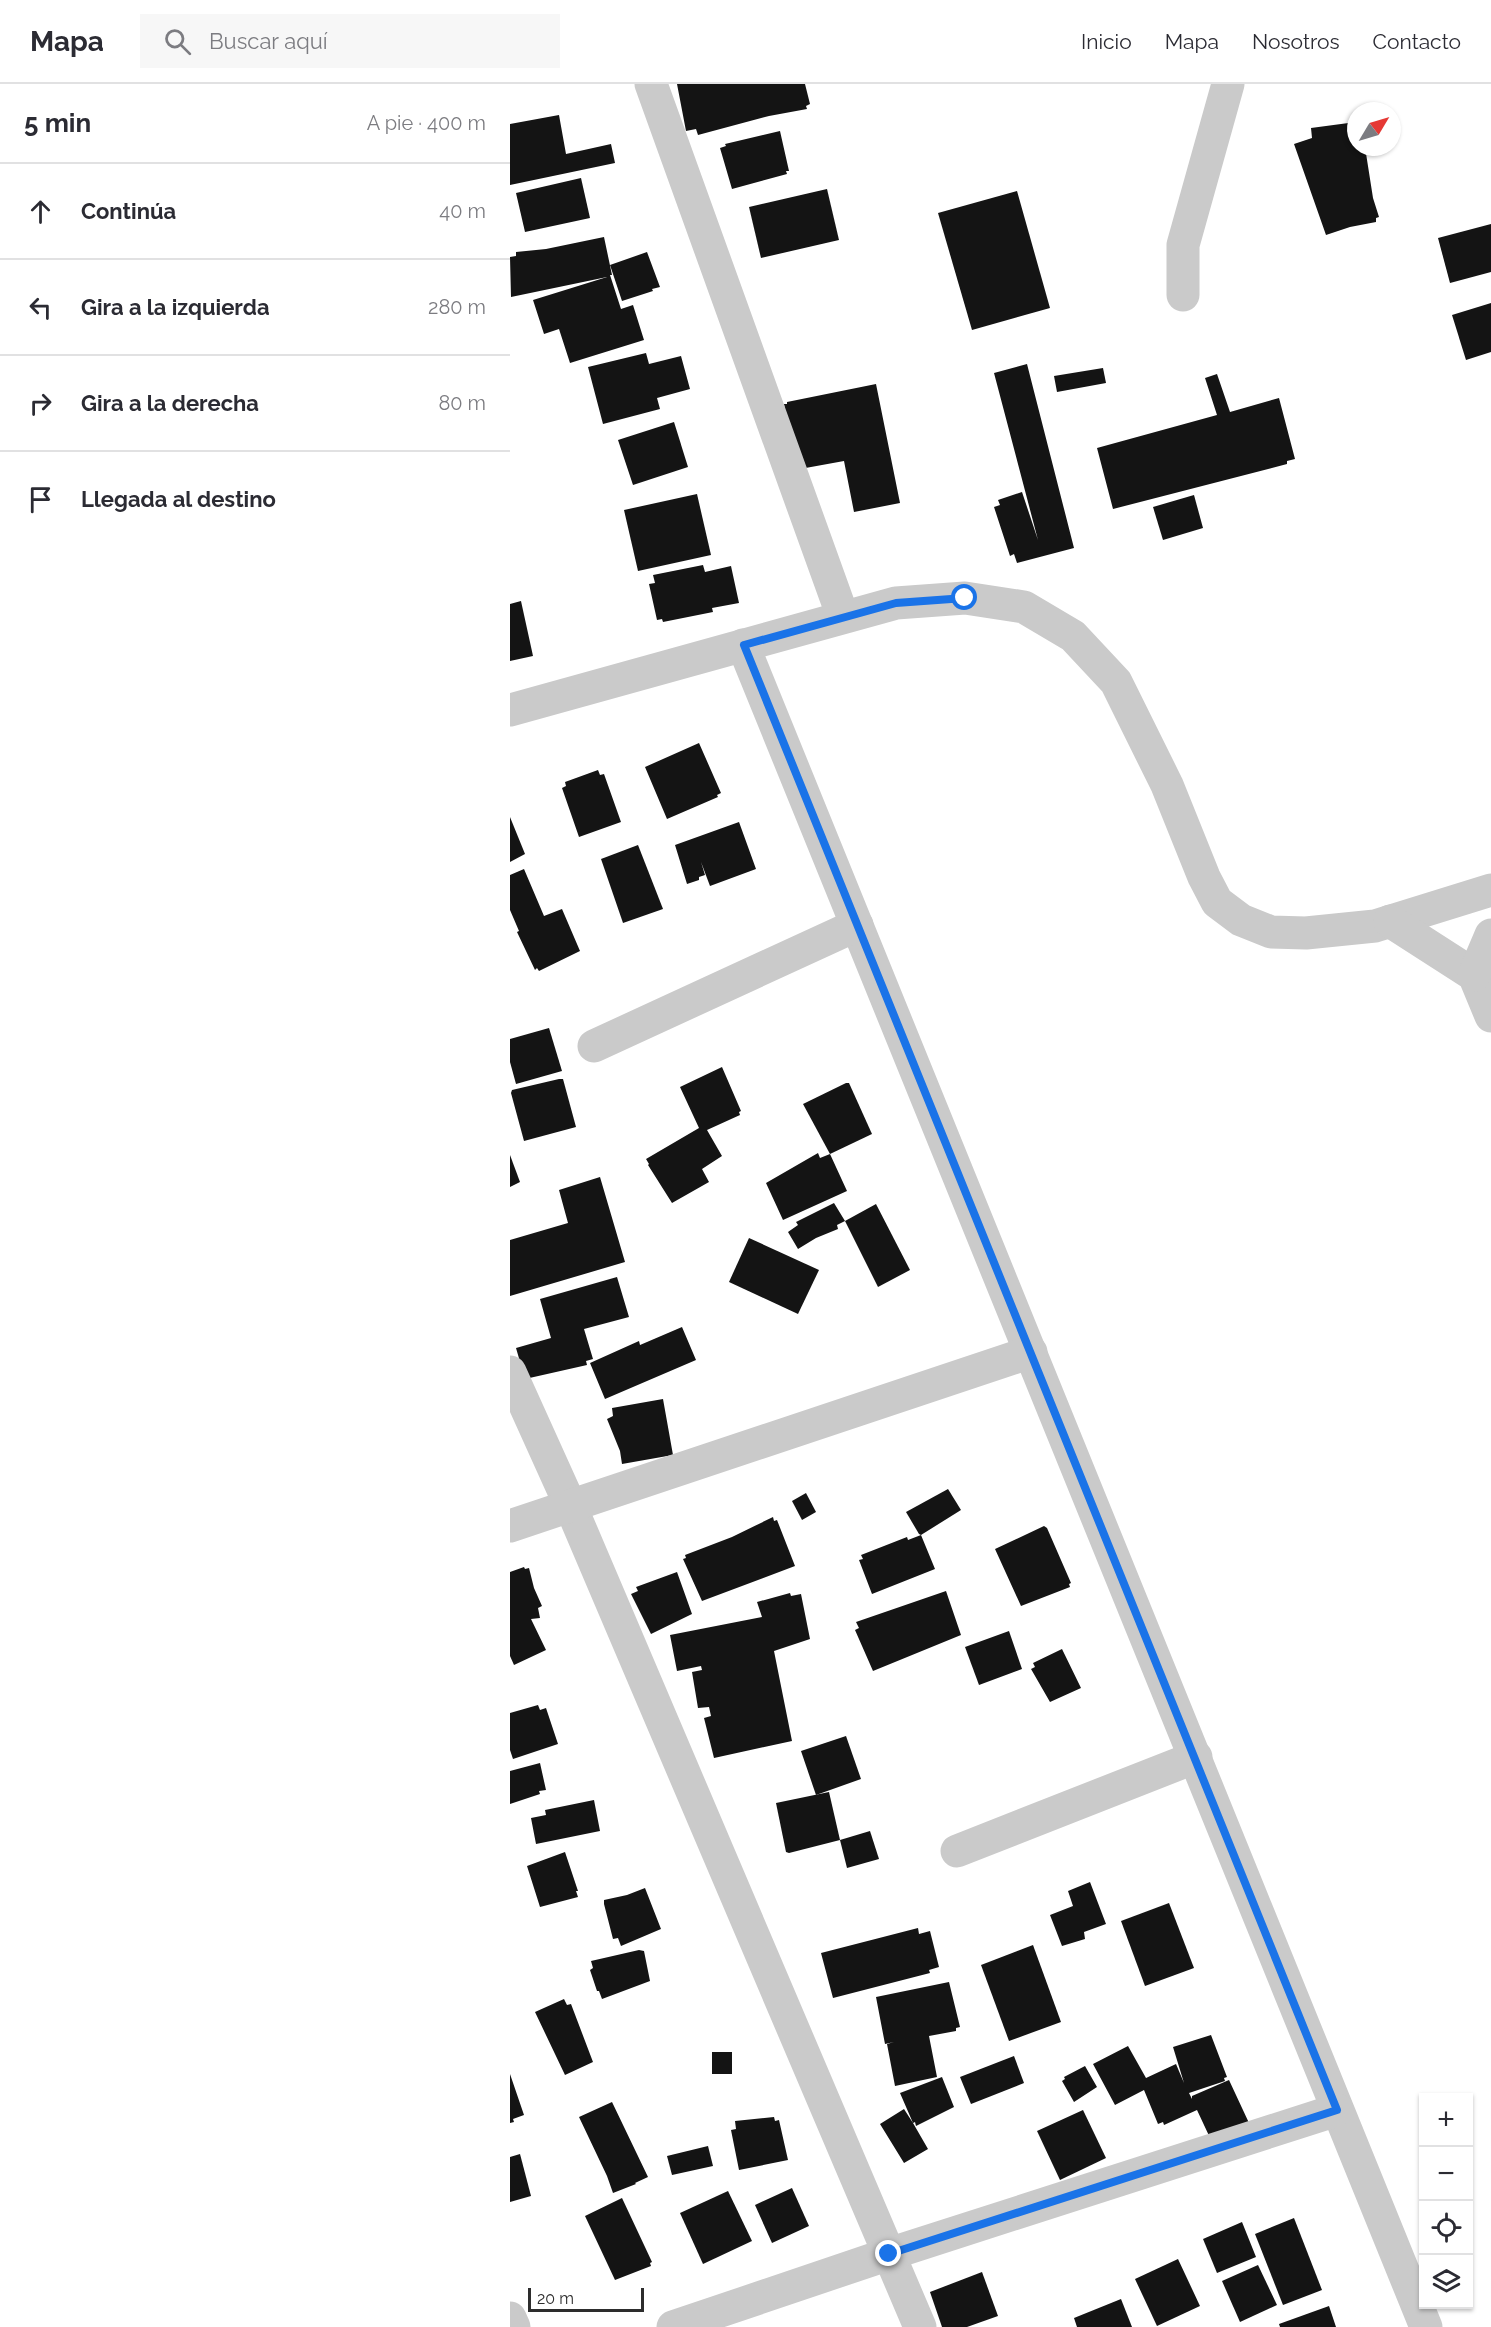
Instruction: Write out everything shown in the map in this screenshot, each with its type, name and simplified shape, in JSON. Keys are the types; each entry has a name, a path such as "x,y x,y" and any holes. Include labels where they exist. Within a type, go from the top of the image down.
{"street":[{"path":"651,84 843,617"},
{"path":"1183,295 1183,245 1228,84"},
{"path":"510,710 896,603 965,598 1024,607 1073,636 1116,682 1167,785 1203,877 1217,902 1241,920 1271,932 1306,933 1375,926 1491,890"},
{"path":"744,645 1426,2327"},
{"path":"1390,921 1474,975 1491,1016"},
{"path":"594,1046 857,925"},
{"path":"1474,975 1491,935"},
{"path":"510,1526 1031,1352"},
{"path":"510,1372 571,1507 920,2327"},
{"path":"957,1851 1196,1757"},
{"path":"673,2327 889,2254 1337,2110"},
{"path":"510,2318 514,2327"}],"building":[{"path":"677,84 805,84 810,104 806,106 807,109 769,116 698,135 696,129 686,131"},
{"path":"559,115 566,154 611,144 615,163 510,185 510,124"},
{"path":"1347,123 1347,156 1366,156 1373,198 1379,217 1376,218 1376,222 1326,235 1294,144 1312,138 1311,128"},
{"path":"780,131 789,171 786,171 787,174 732,189 720,148 726,146 725,144"},
{"path":"581,178 590,218 525,232 516,193"},
{"path":"827,189 839,240 761,258 749,207"},
{"path":"1017,191 1050,308 972,330 938,213"},
{"path":"1491,224 1491,272 1450,283 1438,238"},
{"path":"604,237 612,275 610,275 621,309 633,305 644,340 570,363 559,329 544,334 533,300 607,277 511,297 510,257 516,256 516,252 546,249"},
{"path":"647,252 660,287 622,301 610,265"},
{"path":"1491,303 1491,352 1466,360 1452,315"},
{"path":"646,353 649,364 681,356 690,389 657,398 660,409 603,424 588,367"},
{"path":"1027,364 1074,548 1017,563 1014,554 1010,556 994,507 1000,505 998,500 1022,492 1038,540 994,373"},
{"path":"1103,368 1106,383 1057,392 1054,376"},
{"path":"1217,374 1230,412 1279,398 1295,459 1287,461 1287,464 1113,509 1097,448 1217,415 1205,378"},
{"path":"876,384 900,503 854,512 844,461 800,469 794,463 784,404"},
{"path":"674,422 688,467 633,485 618,440"},
{"path":"697,494 711,555 638,571 624,510"},
{"path":"1194,495 1203,528 1163,540 1153,507"},
{"path":"703,565 705,572 731,566 739,603 712,608 713,612 663,622 662,619 657,620 649,584 655,583 653,575"},
{"path":"521,601 533,656 510,661 510,604"},
{"path":"699,743 721,793 717,795 718,797 667,819 645,767"},
{"path":"598,770 600,775 604,774 621,822 579,837 562,788 566,786 565,782"},
{"path":"510,817 525,854 510,862"},
{"path":"739,822 756,869 710,886 701,862 705,875 687,884 675,845"},
{"path":"638,845 663,909 623,923 601,859"},
{"path":"524,869 544,916 562,909 580,951 539,971 537,968 535,970 517,932 519,931 510,910 510,875"},
{"path":"549,1028 562,1071 516,1084 510,1062 510,1039"},
{"path":"722,1067 741,1111 740,1115 707,1130 722,1156 702,1169 709,1182 672,1203 646,1159 699,1128 680,1087"},
{"path":"563,1079 576,1127 524,1141 512,1090"},
{"path":"849,1083 872,1134 830,1154 803,1104"},
{"path":"818,1153 820,1158 830,1154 847,1191 783,1220 766,1183"},
{"path":"510,1155 520,1182 510,1187"},
{"path":"600,1177 625,1262 510,1296 510,1240 568,1223 559,1190"},
{"path":"834,1203 845,1221 837,1225 838,1229 798,1249 788,1232 798,1225 796,1222"},
{"path":"876,1204 910,1270 878,1287 845,1221"},
{"path":"749,1238 819,1270 798,1314 729,1282"},
{"path":"617,1277 629,1317 584,1329 593,1359 586,1361 587,1365 525,1379 516,1348 551,1338 540,1299"},
{"path":"682,1327 696,1360 605,1399 590,1363 639,1341 640,1345"},
{"path":"663,1399 673,1455 622,1464 620,1451 607,1419 613,1416 612,1408"},
{"path":"948,1489 961,1510 921,1535 919,1534 906,1512"},
{"path":"806,1493 816,1512 802,1520 792,1501"},
{"path":"773,1517 774,1521 777,1520 795,1566 702,1601 683,1559 686,1558 685,1555 732,1537"},
{"path":"1044,1526 1047,1528 1071,1583 1070,1587 1021,1606 995,1549"},
{"path":"921,1535 935,1569 872,1594 859,1560 863,1559 861,1555 907,1537 908,1540"},
{"path":"524,1567 529,1568 542,1606 538,1608 540,1618 531,1619 546,1650 514,1665 510,1656 510,1572"},
{"path":"677,1572 692,1614 651,1634 631,1594 638,1591 636,1587"},
{"path":"946,1591 961,1635 873,1671 855,1630 859,1628 856,1622"},
{"path":"790,1593 791,1596 801,1594 810,1639 774,1651 792,1741 714,1758 704,1718 711,1716 709,1707 698,1708 692,1672 702,1670 701,1666 677,1671 670,1635 762,1617 757,1602"},
{"path":"1009,1631 1022,1669 979,1685 965,1647"},
{"path":"1062,1649 1081,1688 1050,1702 1031,1669 1035,1667 1033,1663"},
{"path":"538,1705 540,1710 546,1708 558,1744 513,1759 510,1750 510,1713"},
{"path":"846,1736 861,1779 816,1795 801,1751"},
{"path":"540,1763 546,1790 510,1804 510,1771"},
{"path":"829,1792 840,1840 786,1852 776,1803"},
{"path":"594,1800 600,1831 536,1844 531,1818 546,1815 545,1810"},
{"path":"870,1831 879,1859 847,1868 840,1840"},
{"path":"565,1852 578,1897 540,1907 527,1866"},
{"path":"1090,1882 1106,1924 1084,1932 1085,1939 1062,1946 1050,1915 1073,1906 1068,1891"},
{"path":"645,1888 661,1929 621,1946 618,1938 613,1939 604,1900"},
{"path":"1169,1903 1194,1968 1145,1986 1121,1921"},
{"path":"918,1928 919,1934 930,1931 939,1967 929,1970 930,1973 833,1998 821,1953"},
{"path":"1033,1945 1061,2022 1009,2041 981,1965"},
{"path":"639,1950 644,1951 650,1981 602,1999 590,1970 593,1968 591,1961"},
{"path":"949,1982 960,2027 956,2028 956,2031 929,2036 937,2077 895,2086 887,2044 894,2042 885,2044 876,1997"},
{"path":"564,1999 567,2005 571,2004 593,2062 565,2075 535,2012"},
{"path":"1211,2035 1227,2077 1224,2078 1225,2081 1189,2093 1192,2099 1192,2096 1229,2080 1249,2123 1211,2140 1197,2110 1164,2125 1163,2122 1158,2124 1144,2090 1115,2105 1093,2064 1128,2046 1146,2078 1176,2064 1184,2083 1173,2047"},
{"path":"712,2052 732,2052 732,2074 712,2074"},
{"path":"1014,2056 1024,2083 971,2104 960,2077"},
{"path":"1085,2066 1097,2087 1074,2102 1062,2081 1064,2077"},
{"path":"510,2074 524,2115 513,2119 514,2122 510,2123"},
{"path":"942,2077 954,2107 916,2126 915,2122 913,2123 900,2093"},
{"path":"612,2102 648,2177 613,2193 579,2117"},
{"path":"904,2109 928,2149 904,2163 880,2124"},
{"path":"1083,2110 1106,2158 1060,2180 1037,2131"},
{"path":"774,2117 775,2121 779,2120 788,2160 739,2170 731,2130 736,2129 735,2121"},
{"path":"708,2146 713,2166 672,2175 667,2156"},
{"path":"520,2154 531,2196 510,2202 510,2157"},
{"path":"792,2188 809,2226 772,2243 755,2205"},
{"path":"728,2191 752,2241 703,2264 680,2213"},
{"path":"622,2198 652,2262 651,2266 615,2280 585,2216"},
{"path":"1294,2218 1322,2290 1283,2305 1255,2234"},
{"path":"1242,2222 1256,2257 1217,2273 1203,2239"},
{"path":"1178,2259 1200,2306 1157,2326 1135,2279"},
{"path":"1258,2265 1277,2305 1240,2322 1222,2281"},
{"path":"982,2272 998,2316 967,2327 942,2327 930,2292"},
{"path":"1121,2299 1132,2327 1077,2327 1074,2318"},
{"path":"1329,2306 1336,2327 1280,2327 1279,2324"}],"route":[{"path":"889,2254 1337,2110 744,645 896,603 965,598"}]}
